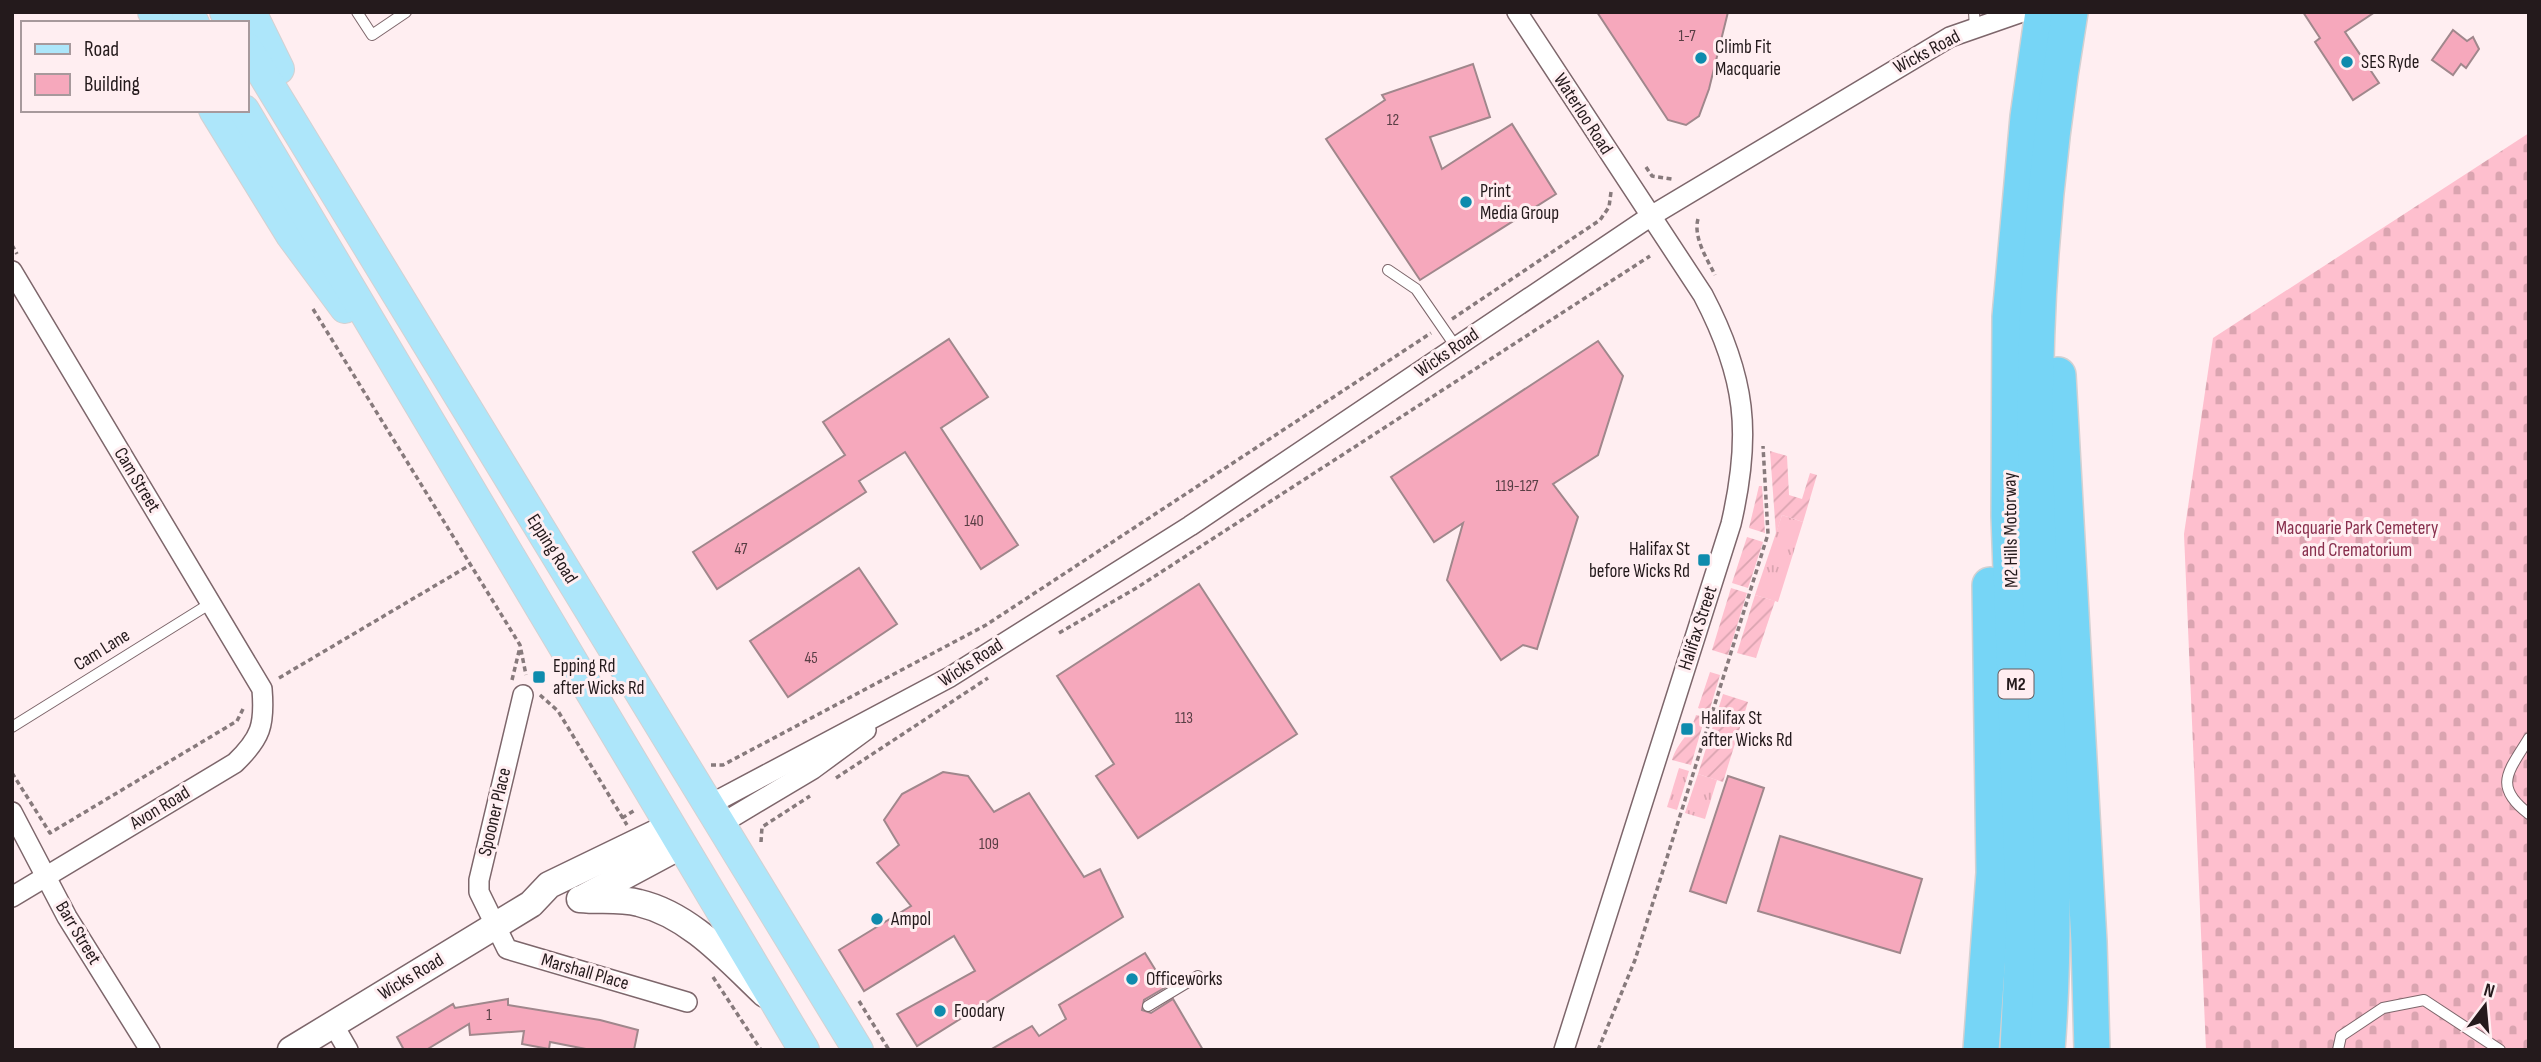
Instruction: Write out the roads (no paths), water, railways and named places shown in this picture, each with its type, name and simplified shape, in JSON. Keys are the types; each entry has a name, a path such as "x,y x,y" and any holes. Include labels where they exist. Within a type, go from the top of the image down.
{"highway":[{"name":"M2 Hills Motorway","path":"2047,1050 2051,947 2050,839 2036,472 2039,258 2050,146 2048,21"},
{"name":"M2 Hills Motorway","path":"2018,1050 2024,923 2009,516 2010,317 2014,251 2048,21"},
{"path":"2039,258 2055,316 2089,929 2092,1050"},
{"path":"1980,1050 1994,873 1989,695 1991,432 2010,317"}],"main road":[{"path":"251,12 361,238"},
{"name":"Epping Road","path":"248,50 859,1050"},
{"path":"215,112 319,275 424,408"},
{"name":"Epping Road","path":"245,112 424,408 804,1050"},
{"name":"Wicks Road","path":"531,904 580,899 676,836 715,815"},
{"name":"Wicks Road","path":"291,1050 531,904 549,885 676,836"},
{"path":"580,899 629,901 671,914 715,947 774,1002"}],"street":[{"name":"Waterloo Road","path":"1517,12 1651,216"},
{"name":"Wicks Road","path":"715,815 839,734 883,716 950,677 1158,547 1651,216 1975,20 2048,21"},
{"name":"Halifax Street","path":"1564,1050 1731,524 1741,479 1745,433 1741,402 1721,330 1703,295 1651,216"},
{"name":"Cam Street","path":"12,271 262,689"},
{"name":"Spooner Place","path":"497,925 479,892 480,880 527,687"},
{"name":"Avon Road","path":"12,897 235,763 255,744 264,717 262,689"},
{"name":"Barr Street","path":"12,812 46,877 150,1050"},
{"name":"Marshall Place","path":"497,925 507,949 687,1002"},
{"path":"333,1024 348,1050"}],"lane":[{"path":"357,12 372,35 406,12"},
{"path":"1388,270 1416,289 1456,347"},
{"name":"Cam Lane","path":"12,727 211,603"},
{"path":"2529,738 2511,767 2506,787 2509,796 2529,814"},
{"path":"1148,1006 1198,976"},
{"path":"2338,1050 2341,1036 2383,1008 2424,1000 2500,1050"}],"place":[{"name":"Climb Fit Macquarie","path":"1701,58"},
{"name":"SES Ryde","path":"2347,62"},
{"name":"Print Media Group","path":"1466,202"},
{"name":"Halifax St before Wicks Rd","path":"1704,560"},
{"name":"Epping Rd after Wicks Rd","path":"539,677"},
{"name":"Halifax St after Wicks Rd","path":"1687,729"},
{"name":"Ampol","path":"877,919"},
{"name":"Officeworks","path":"1132,979"},
{"name":"Foodary","path":"940,1011"}],"park label":[{"name":"Macquarie Park Cemetery and Crematorium","path":"2357,539"}]}
